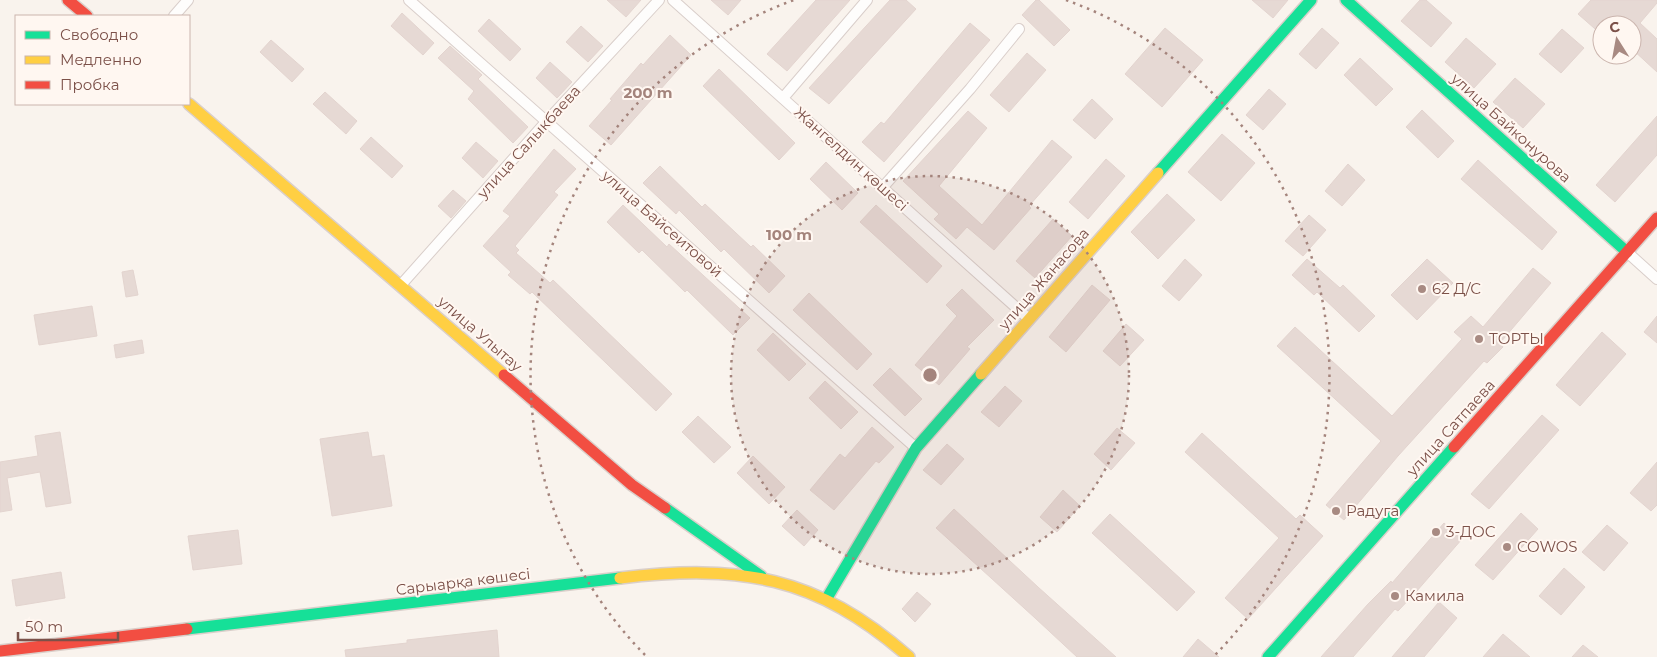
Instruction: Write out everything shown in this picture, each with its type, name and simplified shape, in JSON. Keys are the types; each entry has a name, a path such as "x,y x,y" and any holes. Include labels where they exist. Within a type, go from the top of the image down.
{"street":[{"path":"68,0 86,15"},
{"path":"175,15 188,0"},
{"name":"улица Байсеитовой","path":"409,0 916,448"},
{"name":"улица Салыкбаева","path":"400,286 546,122 659,0"},
{"name":"Жангелдин көшесі","path":"673,0 1029,319"},
{"path":"783,98 867,0"},
{"name":"улица Жанасова","path":"827,598 916,448 1311,0"},
{"name":"улица Байконурова","path":"1346,0 1657,279"},
{"path":"883,187 970,89 1019,29"},
{"name":"улица Улытау","path":"190,105 632,485 761,576"},
{"name":"улица Сатпаева","path":"1268,657 1657,218"},
{"name":"Сарыарқа көшесі","path":"0,651 97,642 137,635 638,576 701,572 761,576 796,584 827,598 850,612 909,657"}],"building":[{"path":"607,0 641,0 626,17"},
{"path":"711,0 741,0 728,15"},
{"path":"816,0 850,0 787,71 767,54"},
{"path":"890,0 906,0 916,9 829,104 809,88"},
{"path":"1036,0 1039,0 1070,30 1054,46 1022,15"},
{"path":"1252,0 1288,0 1273,18"},
{"path":"1420,0 1426,0 1452,23 1431,47 1401,21"},
{"path":"1591,0 1657,0 1657,3 1642,21 1642,15 1592,15 1592,26 1578,14"},
{"path":"402,13 434,43 423,55 391,26"},
{"path":"489,19 521,49 510,61 478,31"},
{"path":"970,23 990,40 884,162 862,142 881,122 884,124"},
{"path":"1642,25 1657,39 1657,72 1642,58"},
{"path":"581,26 603,46 588,62 566,42"},
{"path":"1165,28 1203,60 1162,107 1125,74"},
{"path":"1322,28 1339,43 1316,69 1299,54"},
{"path":"1562,29 1584,48 1561,73 1539,54"},
{"path":"670,35 691,55 611,145 589,126 641,63 643,65"},
{"path":"1466,38 1496,64 1474,88 1445,62"},
{"path":"271,40 304,69 292,82 260,52"},
{"path":"450,46 482,75 478,79 528,127 513,143 468,99 474,91 438,58"},
{"path":"1027,53 1046,70 1009,112 990,95"},
{"path":"1360,58 1393,89 1376,106 1344,75"},
{"path":"550,62 572,82 557,98 536,78"},
{"path":"719,69 795,143 779,160 703,86"},
{"path":"1515,78 1545,104 1523,128 1493,102"},
{"path":"1269,89 1286,104 1263,130 1246,115"},
{"path":"325,92 357,121 346,134 313,104"},
{"path":"1092,99 1113,119 1095,139 1073,120"},
{"path":"1422,110 1454,141 1438,158 1406,127"},
{"path":"968,111 987,128 939,186 982,225 1052,140 1072,157 994,250 967,227 956,239 934,219 939,214 903,181"},
{"path":"1657,116 1657,155 1615,202 1596,185"},
{"path":"1222,134 1255,163 1221,201 1188,172"},
{"path":"371,137 403,166 392,178 360,149"},
{"path":"476,142 498,161 483,178 462,158"},
{"path":"554,149 576,169 554,192 558,195 515,246 519,250 516,253 550,283 553,280 672,394 656,411 532,292 530,294 508,275 511,272 483,246 510,216 503,211"},
{"path":"1106,159 1125,176 1088,219 1069,202"},
{"path":"1478,160 1557,232 1542,250 1461,179"},
{"path":"826,162 858,193 842,210 810,179"},
{"path":"1348,164 1365,180 1342,206 1325,191"},
{"path":"660,166 702,207 705,204 751,247 753,245 785,276 769,293 724,249 721,252 679,210 676,214 643,183"},
{"path":"453,190 466,201 451,218 438,206"},
{"path":"1167,194 1195,220 1158,259 1131,232"},
{"path":"623,205 667,247 669,244 750,318 733,335 687,290 685,292 642,250 639,253 607,222"},
{"path":"876,205 942,266 927,283 860,222"},
{"path":"1309,215 1326,230 1303,256 1285,241"},
{"path":"1053,219 1072,236 1035,278 1016,261"},
{"path":"1185,259 1202,275 1179,301 1162,286"},
{"path":"1307,259 1340,288 1343,285 1375,316 1359,332 1317,292 1314,295 1292,275"},
{"name":"62 Д/С","path":"1427,259 1453,283 1417,320 1391,295"},
{"path":"1533,268 1551,283 1500,343 1503,347 1487,363 1484,361 1398,456 1344,520 1326,505 1381,441 1277,346 1295,327 1392,416 1462,339 1454,332 1471,316 1483,327"},
{"path":"133,270 138,295 126,297 122,272"},
{"path":"1092,285 1110,300 1066,352 1049,337"},
{"path":"962,289 994,320 967,347 970,349 939,385 915,365 957,316 946,305"},
{"path":"809,293 872,354 857,370 793,310"},
{"path":"92,306 97,336 39,345 34,315"},
{"path":"1657,316 1657,343 1644,332"},
{"path":"1126,324 1144,340 1120,366 1103,351"},
{"path":"1602,332 1626,354 1580,406 1556,385"},
{"path":"773,333 806,364 789,381 757,350"},
{"path":"142,340 144,353 116,358 114,345"},
{"path":"890,368 922,399 905,416 873,385"},
{"path":"825,381 858,412 841,429 809,398"},
{"path":"1005,386 1022,401 999,427 981,412"},
{"path":"1542,415 1559,430 1489,509 1471,494"},
{"path":"698,416 731,447 714,463 682,432"},
{"path":"872,427 894,447 879,463 876,461 834,510 810,490 840,454 845,458"},
{"path":"1117,428 1135,443 1111,470 1094,454"},
{"path":"60,432 71,503 46,507 40,472 7,478 12,510 0,512 0,462 38,456 35,436"},
{"path":"368,432 372,457 384,455 392,506 332,516 320,439"},
{"path":"1202,433 1296,519 1300,515 1323,536 1248,619 1225,598 1279,538 1185,452"},
{"path":"947,444 964,459 941,485 923,470"},
{"path":"753,456 785,487 769,504 737,473"},
{"path":"1657,462 1657,505 1651,511 1630,493"},
{"path":"1063,490 1080,506 1057,532 1040,517"},
{"path":"954,509 1116,657 1077,657 936,528"},
{"path":"797,510 818,530 804,546 782,526"},
{"name":"COWOS","path":"1521,513 1538,529 1493,580 1475,565"},
{"path":"1110,514 1195,592 1177,611 1092,533"},
{"path":"1444,523 1462,539 1416,592 1398,611 1395,609 1353,657 1321,657 1368,604 1391,581 1392,583"},
{"path":"1607,525 1628,543 1604,571 1582,552"},
{"path":"238,530 242,564 193,570 188,536"},
{"path":"1564,568 1585,587 1561,615 1539,596"},
{"path":"61,572 65,598 16,606 12,580"},
{"path":"917,592 931,604 915,622 902,609"},
{"path":"1439,602 1457,618 1424,657 1392,657"},
{"path":"497,630 499,657 346,657 345,650 407,643 407,640"},
{"path":"1503,634 1530,657 1483,657"},
{"path":"1198,639 1219,657 1183,657"},
{"path":"1583,645 1598,657 1572,657"}],"traffic: fast":[{"path":"1158,173 1311,0"},
{"path":"1346,0 1627,252"},
{"path":"827,598 916,448 981,374"},
{"path":"1268,657 1454,447"},
{"path":"665,508 761,576"},
{"path":"187,629 620,578"}],"traffic: slow":[{"path":"190,105 504,375"},
{"path":"981,374 1158,173"},
{"path":"620,578 702,573 739,575 774,582 808,592 841,608 875,629 909,657"}],"traffic: jam":[{"path":"68,0 86,15"},
{"path":"1454,447 1657,218"},
{"path":"504,375 632,485 665,508"},
{"path":"0,651 187,629"}],"place":[{"name":"62 Д/С","path":"1422,289"},
{"name":"ТОРТЫ","path":"1479,339"},
{"name":"Радуга","path":"1336,511"},
{"name":"3-ДОС","path":"1436,532"},
{"name":"COWOS","path":"1507,547"},
{"name":"Камила","path":"1395,596"}]}
